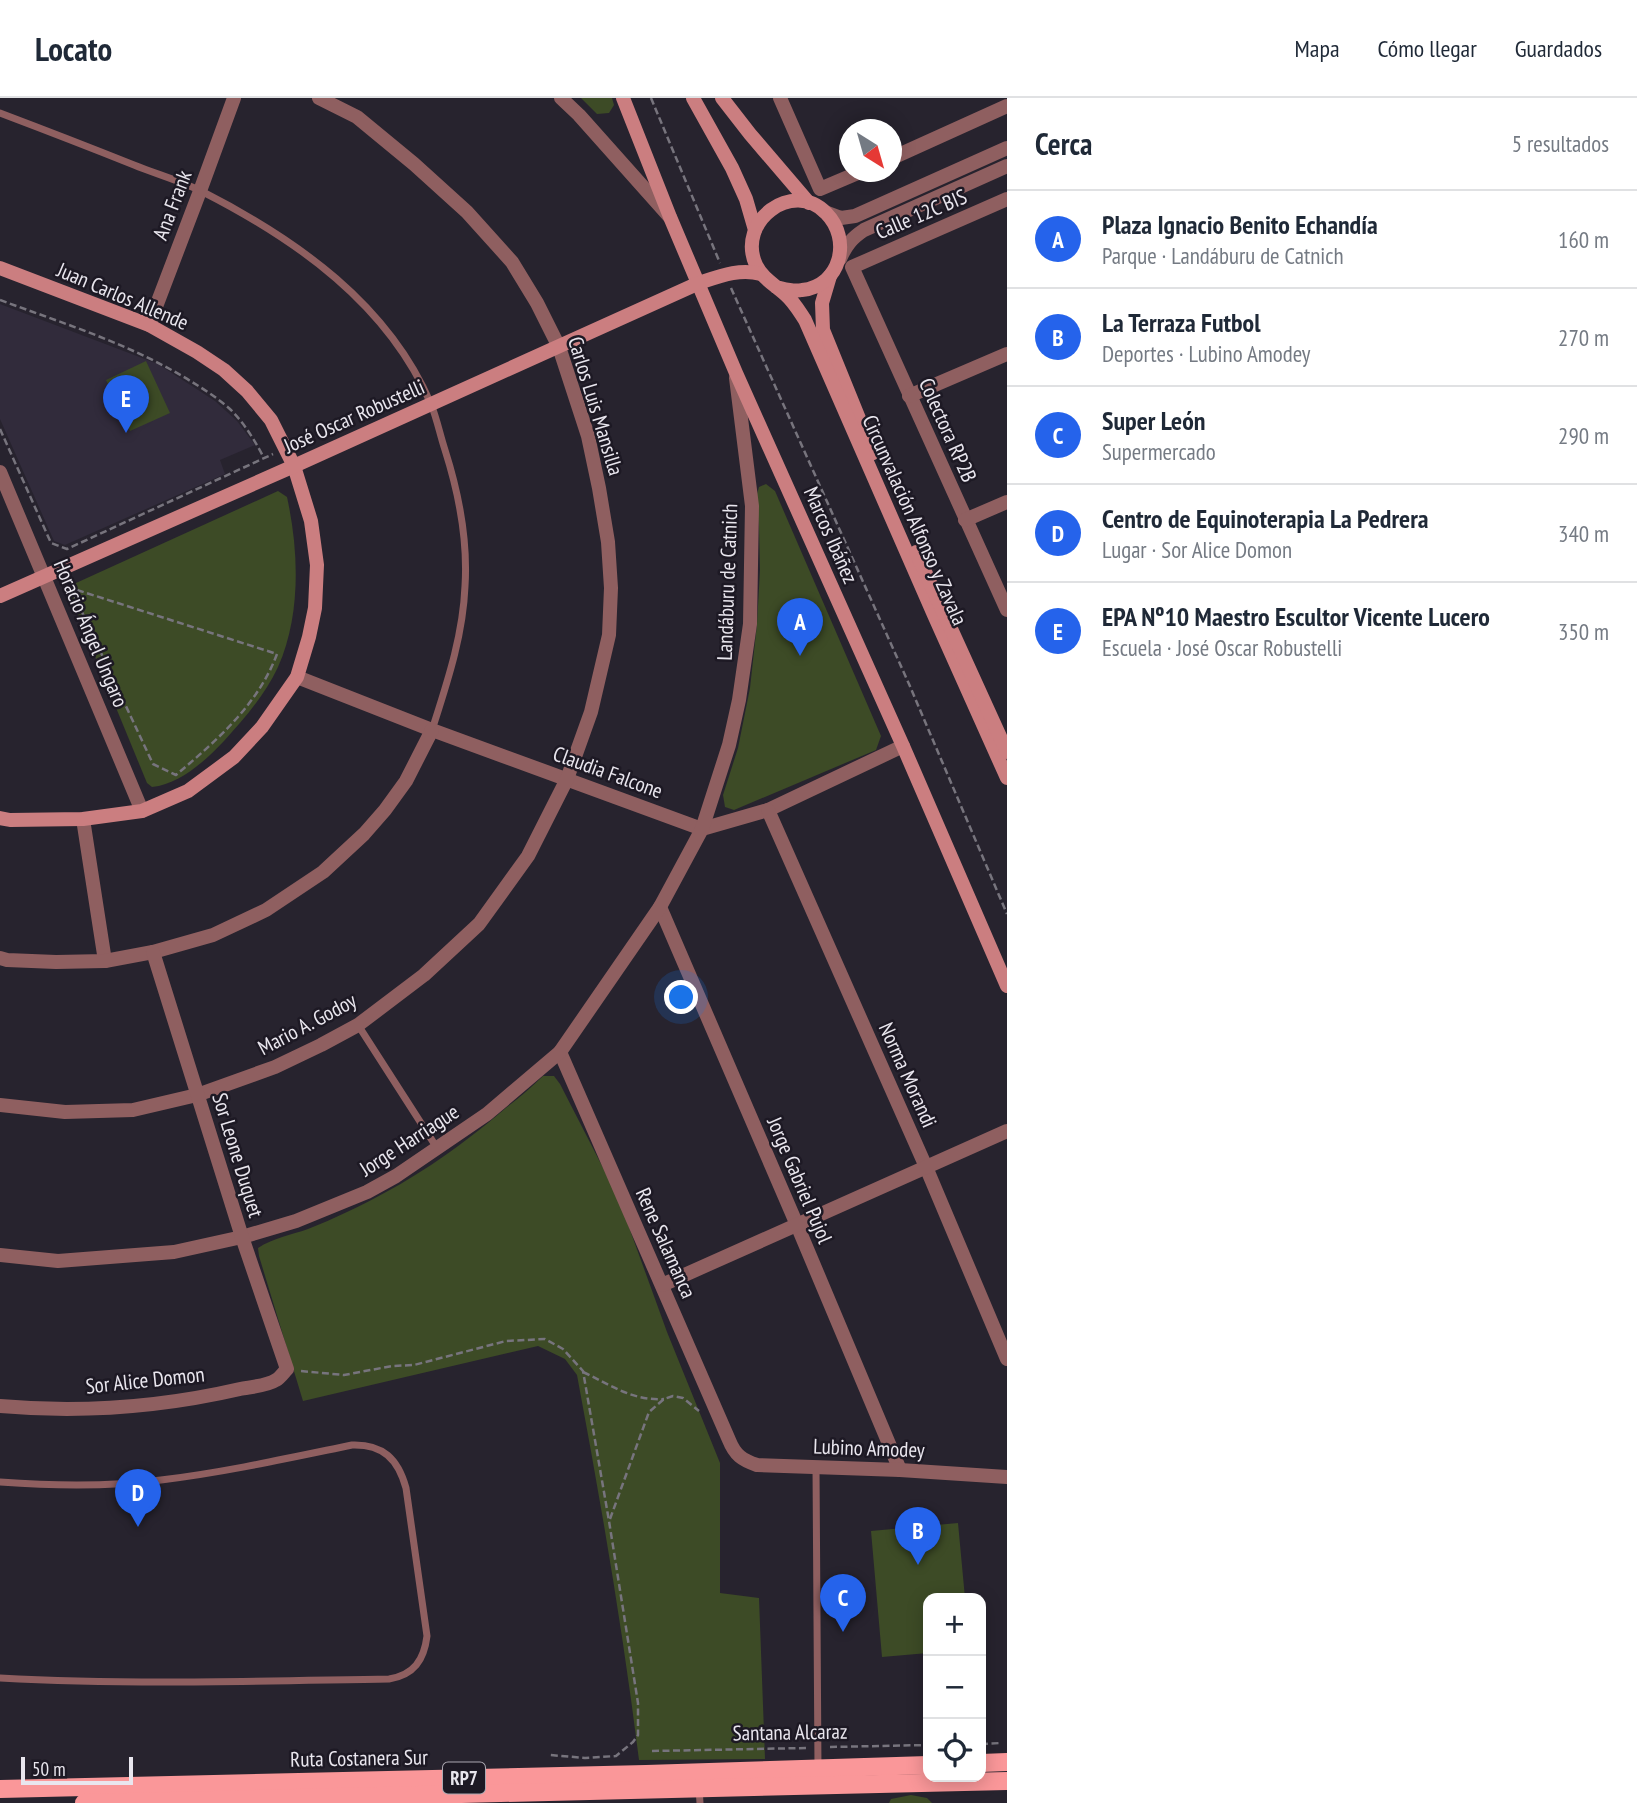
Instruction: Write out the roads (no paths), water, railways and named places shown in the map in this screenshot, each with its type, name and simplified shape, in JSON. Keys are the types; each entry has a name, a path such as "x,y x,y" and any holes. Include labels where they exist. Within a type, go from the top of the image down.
{"main road":[{"path":"986,1763 1007,1762"},
{"name":"Ruta Costanera Sur","path":"0,1789 923,1765"},
{"name":"Ruta Costanera Sur","path":"84,1803 699,1795 1007,1781"}],"street":[{"name":"Ana Frank","path":"149,326 233,98"},
{"name":"Carlos Luis Mansilla","path":"319,98 357,117 467,212 512,262 559,347 588,436 608,542 611,588 609,635 591,712 567,779"},
{"path":"561,98 670,217"},
{"name":"Marcos Ibáñez","path":"623,98 736,373 1007,986"},
{"path":"693,98 741,188 755,230"},
{"path":"722,98 809,203 841,218 855,216 1007,148"},
{"path":"780,98 820,189 839,181"},
{"path":"902,153 1007,106"},
{"path":"846,263 845,247 853,237 864,230 1007,166"},
{"name":"Calle 12C BIS","path":"846,263 1007,199"},
{"path":"809,203 794,201 779,205 766,213 752,238 756,267 776,286 790,291 805,290 818,285 846,263"},
{"path":"825,212 833,220 840,234 846,263"},
{"path":"725,275 746,258 752,249"},
{"name":"Colectora RP2B","path":"846,263 1007,610"},
{"name":"Juan Carlos Allende","path":"0,268 149,326 197,352 224,370 247,391 271,420 294,466 311,521 317,565 315,608 297,677 262,727 234,757 188,790 142,811 83,819 0,818"},
{"path":"725,275 750,271 761,274"},
{"name":"José Oscar Robustelli","path":"0,596 699,283 725,275"},
{"name":"Circunvalación Alfonso y Zavala","path":"830,276 822,303 823,330 884,482 1007,752"},
{"name":"Circunvalación Alfonso y Zavala","path":"776,286 796,304 805,320 1007,778"},
{"path":"909,396 1007,354"},
{"name":"Landáburu de Catnich","path":"702,829 729,745 740,700 750,624 752,506 736,373"},
{"name":"Horacio Ángel Ungaro","path":"0,472 142,811"},
{"path":"965,520 1007,502"},
{"name":"Claudia Falcone","path":"297,677 432,730 702,829"},
{"path":"0,958 56,962 105,961 153,952 213,935 266,910 323,872 364,834 406,781 432,730"},
{"path":"702,829 768,810 903,746"},
{"name":"Mario A. Godoy","path":"0,1105 65,1112 133,1110 197,1095 275,1067 358,1025 424,975 478,924 528,856 567,779"},
{"name":"Norma Morandi","path":"768,810 926,1167 1007,1359"},
{"path":"83,819 105,961"},
{"name":"Jorge Harriague","path":"0,1255 58,1261 174,1252 242,1237 296,1221 367,1192 396,1176 487,1114 560,1052 660,907 702,829"},
{"name":"Jorge Gabriel Pujol","path":"660,907 900,1470"},
{"name":"Sor Leone Duquet","path":"153,952 242,1237 287,1369"},
{"name":"Rene Salamanca","path":"560,1052 734,1451"},
{"path":"662,1285 1007,1131"},
{"name":"Sor Alice Domon","path":"0,1406 25,1409 102,1408 168,1401 275,1381 287,1369"},
{"name":"Lubino Amodey","path":"734,1451 743,1460 757,1465 1007,1477"}],"lane":[{"path":"0,113 200,191 276,233 327,270 358,298 409,362 431,405 457,487 465,537 465,587 455,656 432,730"},
{"path":"358,1025 437,1149"},
{"path":"0,1482 100,1485 159,1480 231,1470 352,1445 377,1447 402,1472 427,1636 422,1658 415,1667 403,1677 389,1679 171,1683 0,1678"},
{"path":"816,1467 818,1768"}],"place":[{"name":"EPA Nº10 Maestro Escultor Vicente Lucero","path":"126,433"},
{"name":"Plaza Ignacio Benito Echandía","path":"800,656"},
{"name":"Centro de Equinoterapia La Pedrera","path":"138,1527"},
{"name":"La Terraza Futbol","path":"918,1565"},
{"name":"Super León","path":"843,1632"}]}
